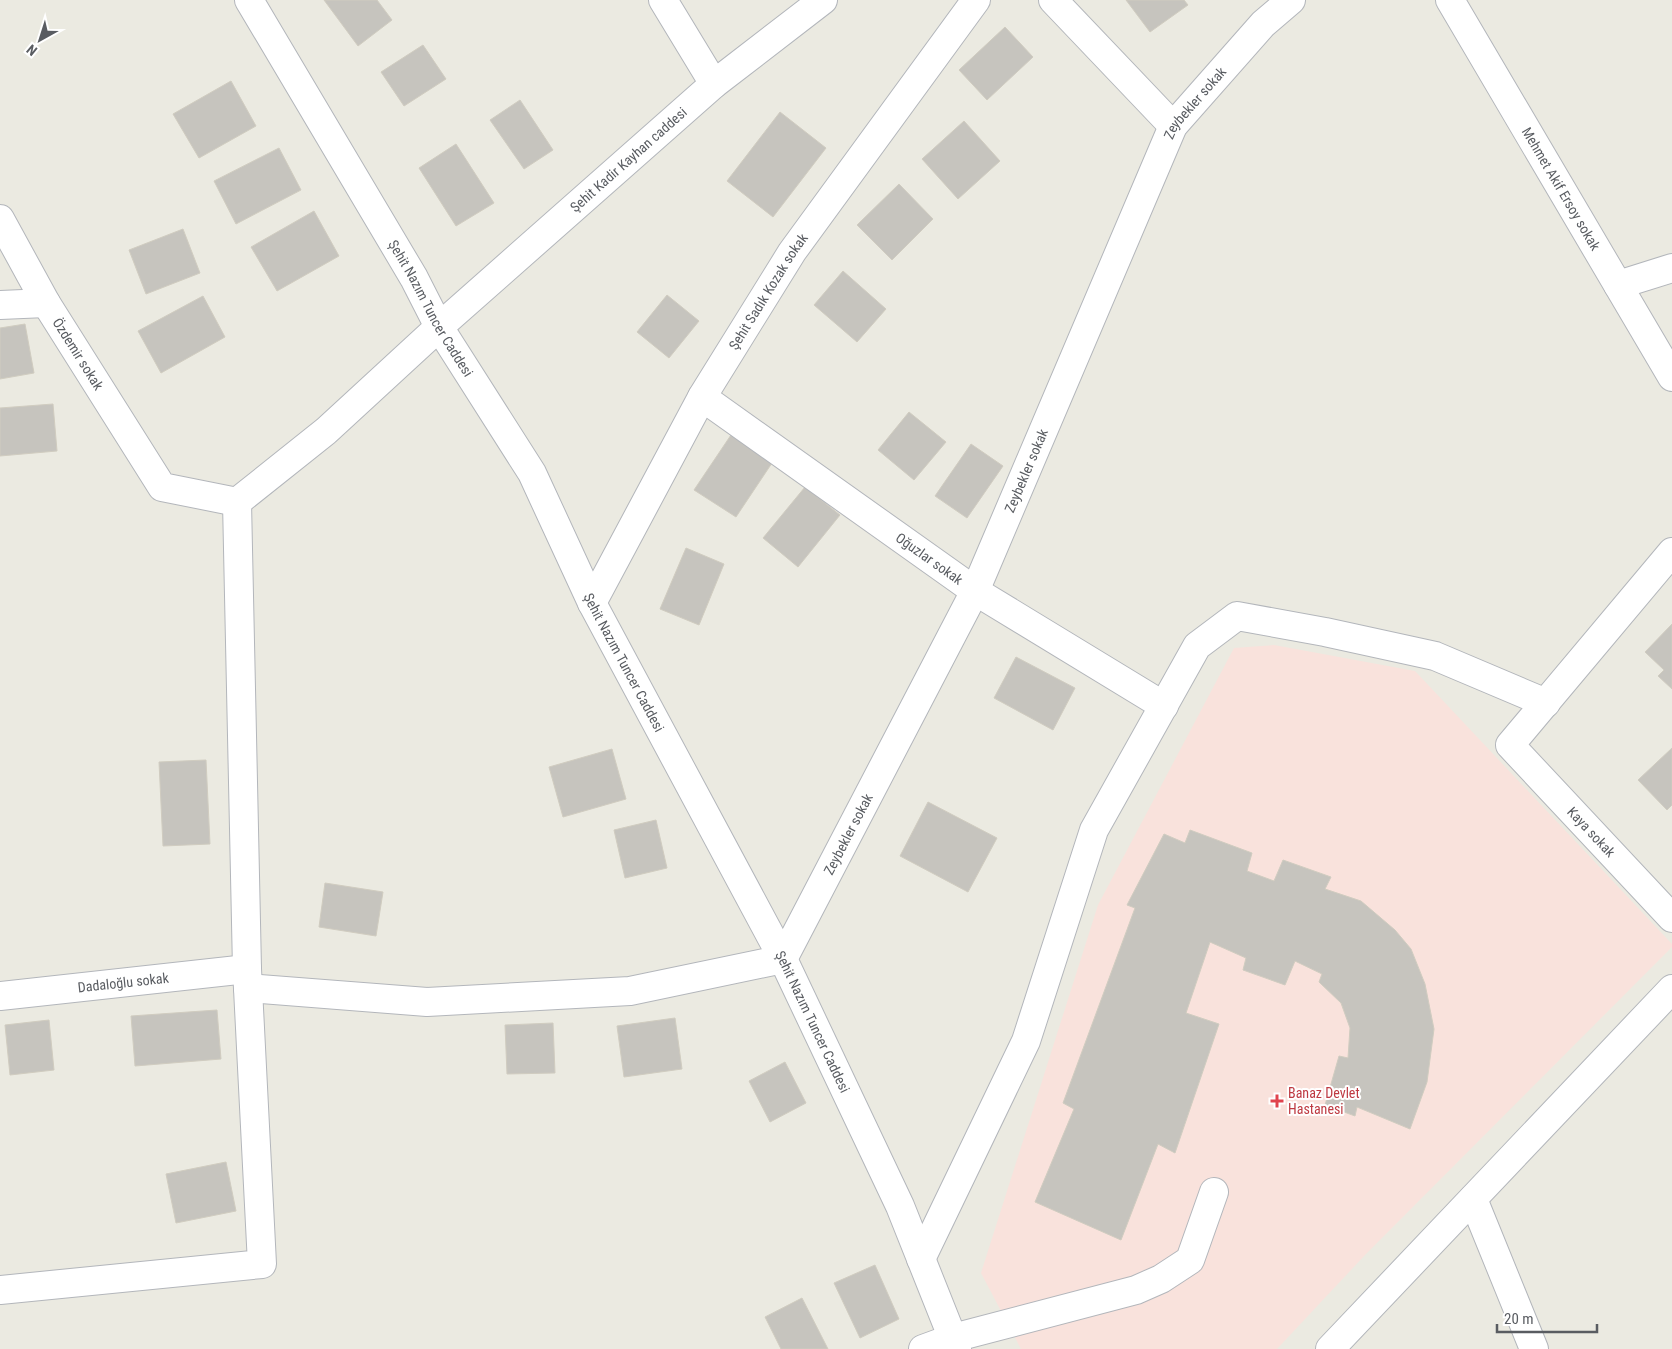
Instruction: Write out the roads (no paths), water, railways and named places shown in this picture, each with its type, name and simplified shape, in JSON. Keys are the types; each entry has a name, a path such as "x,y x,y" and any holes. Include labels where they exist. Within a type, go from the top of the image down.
{"street":[{"path":"663,0 714,84"},
{"name":"Şehit Kadir Kayhan caddesi","path":"237,502 326,431 439,327 714,84 822,0"},
{"name":"Şehit Sadık Kozak sokak","path":"592,603 702,397 792,252 976,0"},
{"path":"1054,0 1173,126"},
{"name":"Zeybekler sokak","path":"783,959 975,592 1173,126 1263,24 1291,0"},
{"name":"Mehmet Akif Ersoy sokak","path":"1450,0 1672,377"},
{"name":"Şehit Nazım Tuncer Caddesi","path":"252,1 414,278 439,327 532,473 592,603 783,959 900,1206 955,1344"},
{"name":"Özdemir sokak","path":"0,219 46,302 162,487 237,502"},
{"path":"1618,286 1672,268"},
{"path":"0,305 46,302"},
{"name":"Oğuzlar sokak","path":"702,397 975,592 1164,706"},
{"path":"0,1290 262,1264 247,979 237,502"},
{"path":"921,1259 1026,1041 1094,830 1197,646 1237,616 1325,632 1435,656 1546,703 1672,552"},
{"name":"Kaya sokak","path":"1546,703 1510,745 1672,918"},
{"name":"Dadaloğlu sokak","path":"0,996 247,979 437,1001 630,990 783,959"},
{"path":"1330,1349 1672,989"},
{"path":"923,1349 955,1344 1136,1290 1161,1279 1190,1260 1214,1192"},
{"path":"1473,1198 1534,1349"}],"place":[{"name":"Banaz Devlet Hastanesi","path":"1277,1101"}]}
